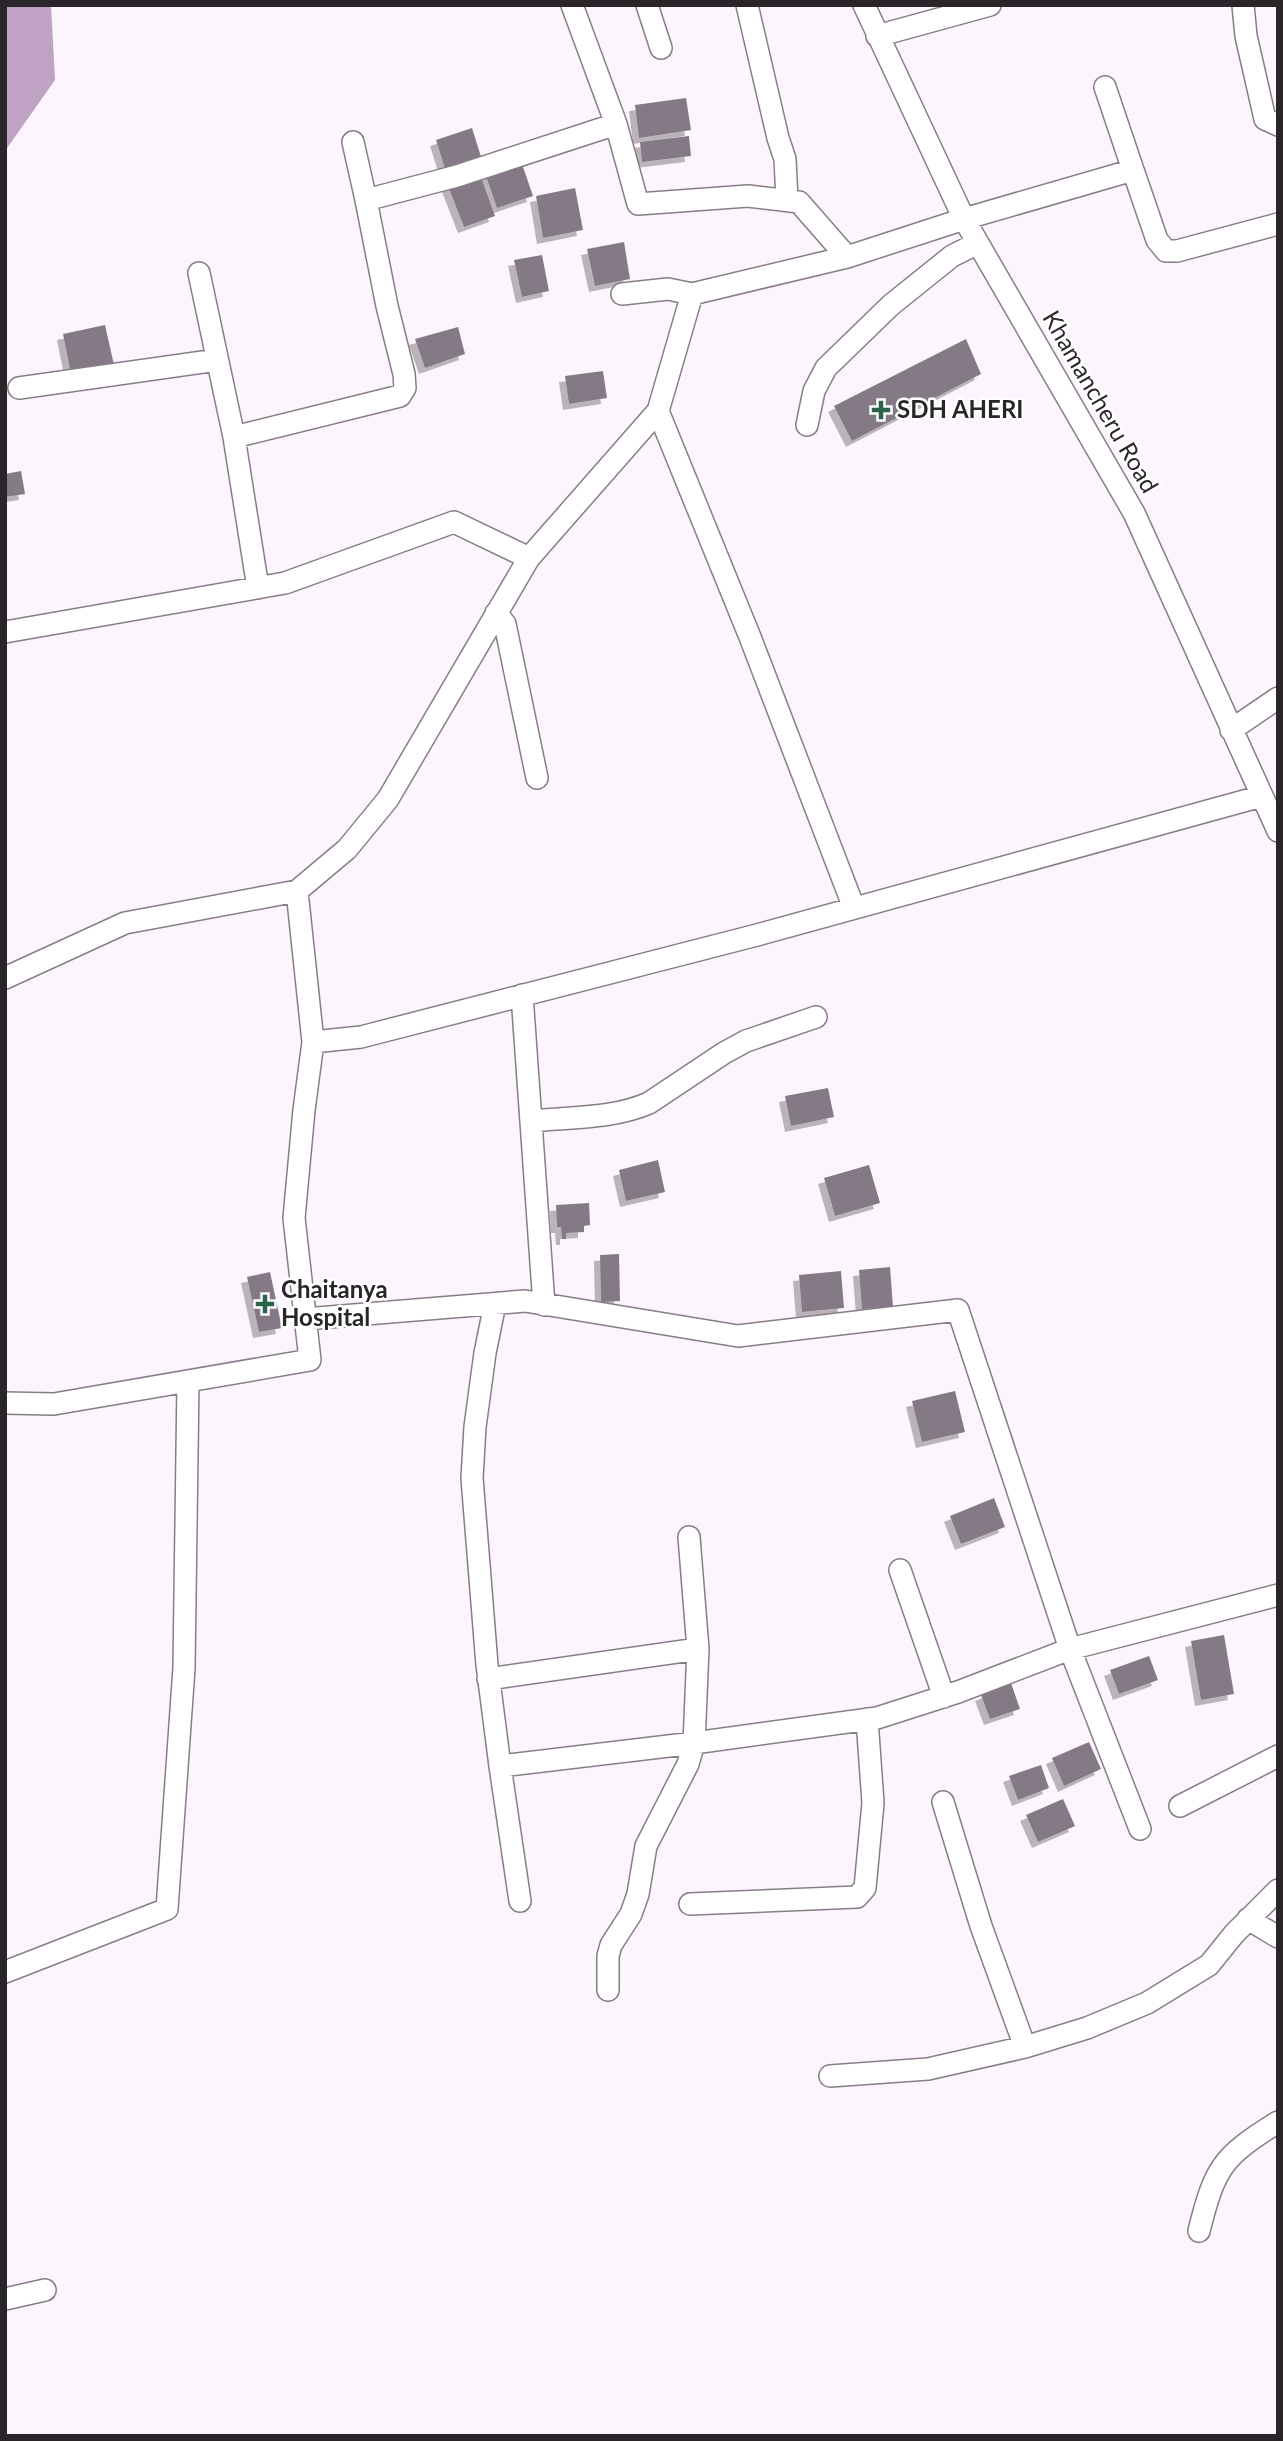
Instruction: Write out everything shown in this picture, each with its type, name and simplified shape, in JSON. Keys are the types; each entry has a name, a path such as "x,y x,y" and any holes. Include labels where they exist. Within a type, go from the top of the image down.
{"street":[{"path":"572,5 616,124 638,204 748,196 799,202 847,257"},
{"path":"648,5 660,48"},
{"path":"747,5 785,159 787,200"},
{"name":"Khamancheru Road","path":"864,5 964,219 1134,513 1278,831"},
{"path":"877,36 990,5"},
{"path":"1243,5 1246,36 1265,119 1278,125"},
{"path":"1105,87 1157,240 1166,251 1177,251 1278,224"},
{"path":"366,200 457,176 616,124"},
{"path":"234,437 400,396 405,388 353,142"},
{"path":"622,294 668,289 692,294 847,257 964,219 1133,170"},
{"path":"807,425 814,391 826,368 891,305 952,256 978,243"},
{"path":"199,273 234,437 258,588"},
{"path":"5,978 125,923 297,891 347,849 388,799 529,558 658,411 692,294"},
{"path":"19,388 217,360"},
{"path":"658,411 750,636 854,908"},
{"path":"5,632 285,583 454,522 529,558"},
{"path":"496,613 505,624 537,778"},
{"path":"1231,730 1278,698"},
{"path":"313,1042 361,1037 854,908 1262,796"},
{"path":"5,1402 54,1404 310,1360 294,1218 303,1110 313,1042 297,891"},
{"path":"522,995 544,1305"},
{"path":"531,1121 623,1112 638,1108 746,1041 816,1017"},
{"path":"305,1319 526,1301 738,1335 958,1310 1070,1649 1140,1829"},
{"path":"495,1304 481,1378 472,1475 488,1679 520,1901"},
{"path":"5,1972 167,1909 184,1668 188,1381"},
{"path":"608,1990 608,1956 611,1945 631,1914 638,1894 646,1846 683,1773 694,1743 698,1649 689,1538"},
{"path":"900,1570 944,1697"},
{"path":"500,1766 867,1719 944,1697 1070,1649 1278,1595"},
{"path":"488,1679 698,1649"},
{"path":"690,1903 857,1898 864,1888 873,1803 867,1719"},
{"path":"1180,1806 1278,1756"},
{"path":"943,1802 981,1926 1025,2048"},
{"path":"830,2076 928,2069 1025,2048 1087,2028 1147,2003 1209,1965 1278,1889"},
{"path":"1248,1919 1278,1937"},
{"path":"1199,2231 1207,2197 1222,2165 1229,2156 1278,2122"},
{"path":"5,2299 45,2290"}],"shaded area":[{"path":"5,5 51,5 55,80 5,151"}],"building":[{"path":"686,98 691,130 639,138 635,105"},
{"path":"472,128 483,163 447,175 436,140"},
{"path":"689,136 691,156 642,162 640,142"},
{"path":"521,161 533,196 497,208 485,173"},
{"path":"481,177 495,216 464,227 448,186"},
{"path":"575,188 583,230 543,238 536,196"},
{"path":"624,242 630,279 595,286 587,249"},
{"path":"542,255 549,291 522,297 514,260"},
{"path":"105,325 114,365 71,374 63,334"},
{"path":"458,327 465,354 425,368 415,339"},
{"path":"966,339 981,374 852,441 834,406"},
{"path":"603,371 607,398 569,404 565,376"},
{"path":"21,471 25,494 5,497 5,474"},
{"path":"828,1088 834,1117 791,1126 785,1096"},
{"path":"658,1160 665,1192 626,1201 619,1170"},
{"path":"869,1165 880,1203 835,1216 824,1178"},
{"path":"589,1203 590,1225 584,1226 584,1232 566,1233 566,1239 562,1239 561,1227 557,1227 556,1205"},
{"path":"619,1254 620,1301 601,1302 600,1255"},
{"path":"890,1267 893,1307 862,1309 859,1270"},
{"path":"841,1271 844,1308 802,1312 799,1275"},
{"path":"270,1272 282,1328 259,1332 247,1277"},
{"path":"955,1391 965,1432 922,1442 912,1401"},
{"path":"994,1498 1005,1527 961,1544 950,1516"},
{"path":"1224,1635 1234,1694 1201,1700 1191,1641"},
{"path":"1149,1656 1158,1680 1119,1694 1110,1670"},
{"path":"1011,1683 1020,1709 990,1719 981,1695"},
{"path":"1089,1742 1101,1769 1064,1786 1052,1758"},
{"path":"1041,1765 1049,1788 1018,1800 1009,1776"},
{"path":"1063,1799 1075,1826 1038,1842 1026,1815"}],"place":[{"name":"SDH AHERI","path":"881,410"},
{"name":"Chaitanya Hospital","path":"265,1304"}]}
